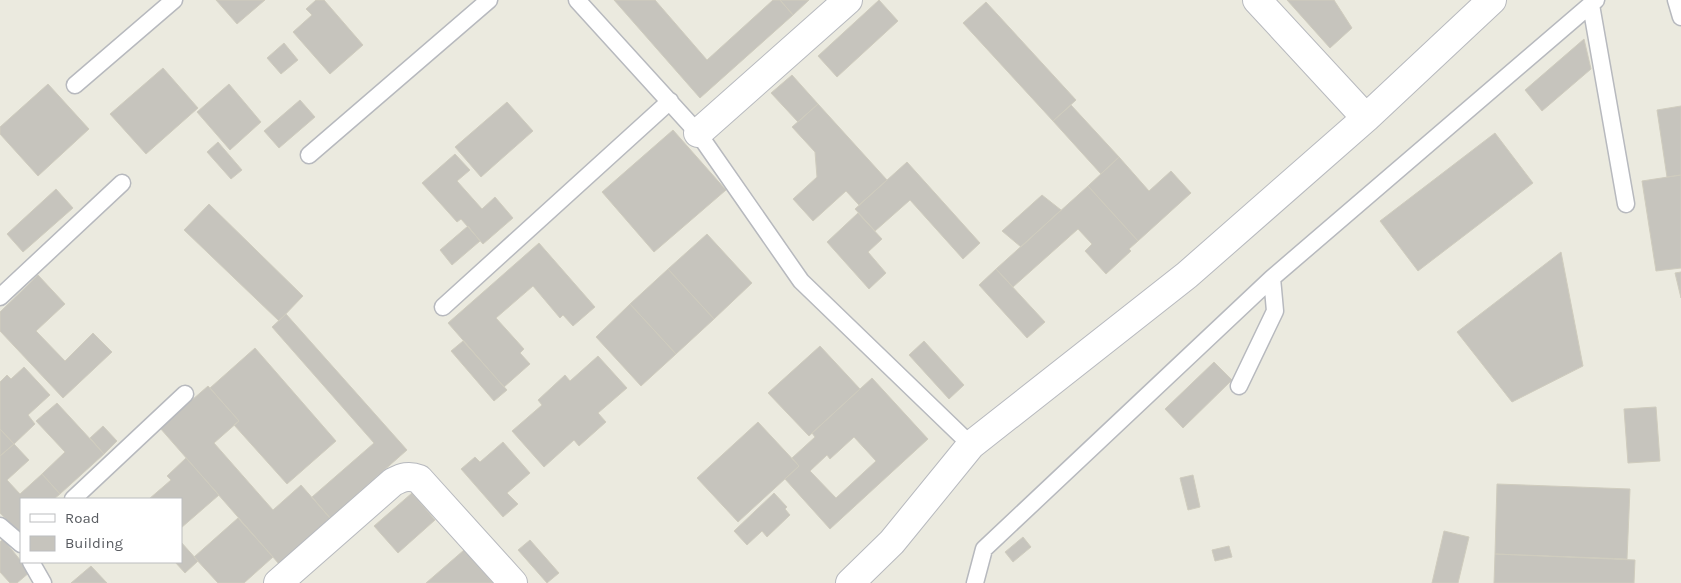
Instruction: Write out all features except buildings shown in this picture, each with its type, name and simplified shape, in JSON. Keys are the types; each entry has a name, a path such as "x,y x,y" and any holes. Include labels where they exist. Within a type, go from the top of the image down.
{"street":[{"path":"698,133 848,0"},
{"path":"1257,0 1366,118"},
{"path":"850,583 892,542 971,445 1187,276 1366,118 1492,0"},
{"path":"278,583 393,482 402,477 411,476 419,479 513,583"}],"lane":[{"path":"75,85 174,0"},
{"path":"309,155 490,0"},
{"path":"577,0 698,133 801,281 971,445"},
{"path":"1676,0 1681,17"},
{"path":"1594,2 1626,204"},
{"path":"975,583 984,549 1272,278 1594,2"},
{"path":"443,308 670,101"},
{"path":"0,297 122,183"},
{"path":"1239,386 1275,311 1272,278"},
{"path":"74,498 185,394"},
{"path":"0,526 20,543"},
{"path":"32,563 43,583"}]}
